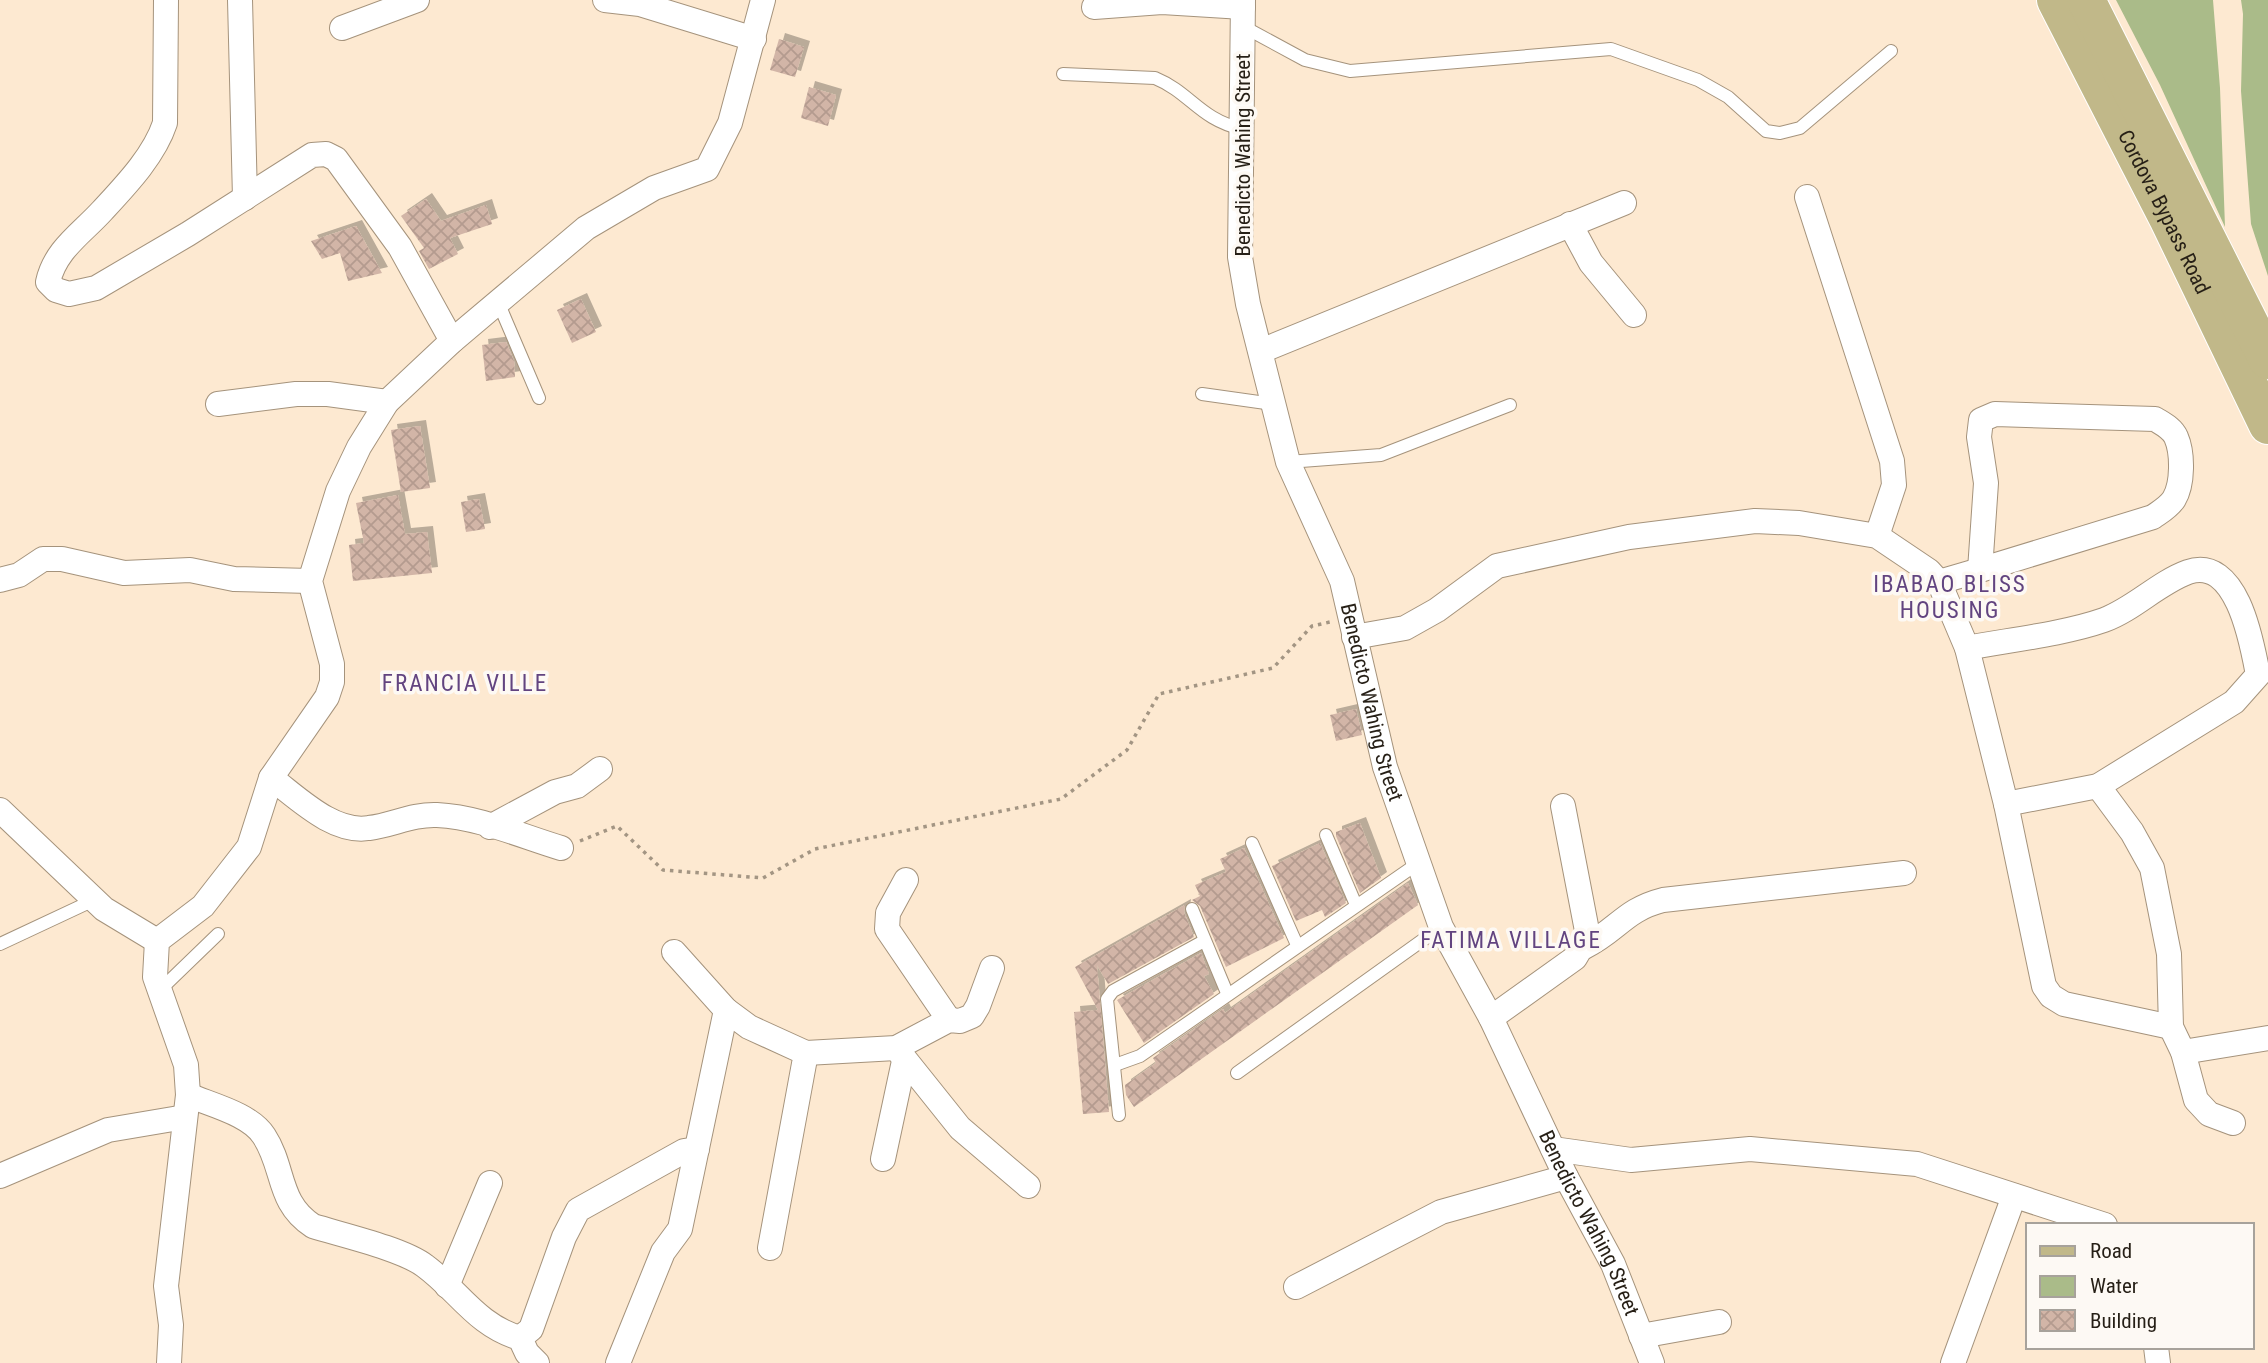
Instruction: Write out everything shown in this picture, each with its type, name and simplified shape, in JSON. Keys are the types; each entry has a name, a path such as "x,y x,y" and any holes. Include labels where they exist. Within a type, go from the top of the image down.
{"main road":[{"name":"Cordova Bypass Road","path":"2056,0 2168,218 2266,419"},
{"name":"Cordova Bypass Road","path":"2086,0 2268,360"}],"street":[{"path":"166,0 165,123 159,141 101,212 69,242 51,267 48,282 56,290 69,294 96,288 312,155 326,154 336,159 400,247 452,341"},
{"path":"240,0 245,198"},
{"path":"342,28 417,0"},
{"path":"604,0 640,4 754,39"},
{"path":"157,940 203,906 249,848 271,778 327,696 332,682 332,664 310,581 338,491 359,447 387,402 452,341 586,228 654,188 708,169 730,123 763,0"},
{"path":"1094,7 1162,2 1243,11"},
{"name":"Benedicto Wahing Street","path":"1243,11 1240,257 1248,304 1288,462 1342,582 1385,767 1441,927 1490,1018 1566,1177 1613,1264 1652,1363"},
{"path":"1807,197 1892,461 1894,485 1877,536"},
{"path":"1261,351 1624,203"},
{"path":"1570,224 1591,262 1634,315"},
{"path":"218,404 296,394 328,394 387,402"},
{"path":"1939,582 2153,517 2172,503 2178,492 2181,473 2177,438 2169,427 2155,419 1995,414 1981,420 1979,437 1986,483 1980,569"},
{"path":"1352,627 1405,628 1437,610 1497,566 1629,537 1755,521 1799,523 1877,536 1929,571 1939,582 1967,648 2006,804 2044,986 2051,996 2064,1004 2171,1027"},
{"path":"0,580 19,575 43,559 62,559 124,573 190,570 234,579 310,581"},
{"path":"1967,648 2103,620 2189,572 2209,571 2227,582 2239,602 2261,654 2258,674 2234,702 2098,786 2006,804"},
{"path":"490,827 555,792 577,786 600,769"},
{"path":"271,778 326,818 341,824 367,829 415,815 466,818 561,848"},
{"path":"2098,786 2132,832 2152,868 2169,954 2171,1027 2183,1052 2202,1109 2233,1123"},
{"path":"1490,1018 1575,958 1584,947 1588,936 1563,806"},
{"path":"0,810 104,909 157,940"},
{"path":"1584,947 1610,934 1627,914 1641,905 1663,900 1904,873"},
{"path":"906,880 888,914 887,929 949,1020"},
{"path":"157,940 155,977 186,1065 186,1106 166,1286 171,1325 169,1363"},
{"path":"674,952 726,1010 749,1027 806,1053 900,1054 949,1020 960,1021 972,1016 992,968"},
{"path":"618,1363 663,1252 680,1229 726,1010"},
{"path":"2183,1052 2268,1038"},
{"path":"770,1248 806,1053"},
{"path":"883,1159 900,1054"},
{"path":"900,1054 960,1128 1028,1186"},
{"path":"0,1176 108,1130 186,1106 250,1122 264,1136 292,1209 301,1219 313,1226 424,1265 457,1299 496,1328 520,1338 527,1353 537,1363"},
{"path":"520,1338 531,1329 564,1237 578,1210 684,1151 697,1149"},
{"path":"1553,1149 1631,1160 1750,1149 1917,1164 2099,1223"},
{"path":"1296,1287 1441,1213 1566,1177"},
{"path":"447,1286 490,1183"},
{"path":"1953,1363 2014,1196"},
{"path":"1642,1336 1719,1322"}],"lane":[{"path":"1243,11 1305,60 1350,71 1611,49 1698,80 1728,97 1766,131 1780,133 1800,128 1891,51"},
{"path":"1063,74 1155,78 1169,83 1209,117 1241,129"},
{"path":"498,302 539,398"},
{"path":"1202,394 1273,404"},
{"path":"1288,462 1381,455 1510,405"},
{"path":"1326,835 1356,905"},
{"path":"1252,843 1297,945"},
{"path":"1115,1065 1140,1056 1227,992 1417,864"},
{"path":"0,944 94,900"},
{"path":"1192,909 1227,992"},
{"path":"1237,1073 1441,927"},
{"path":"159,991 218,934"},
{"path":"1119,1115 1107,999 1114,991 1204,942"}],"path":[{"path":"561,848 617,827 663,870 763,878 815,849 1061,799 1127,750 1159,694 1273,668 1312,626 1352,627"}],"water":[{"path":"2116,0 2213,0 2220,88 2225,227 2160,85"},
{"path":"2241,0 2268,0 2268,276 2251,224 2241,91"}],"building":[{"path":"779,39 804,47 795,77 770,70"},
{"path":"809,87 836,95 828,126 801,118"},
{"path":"426,199 441,221 486,205 492,224 450,238 458,254 429,269 419,251 424,248 401,216"},
{"path":"356,226 382,273 348,281 340,253 322,259 311,241"},
{"path":"581,299 596,332 572,343 557,310"},
{"path":"506,342 514,361 515,377 486,381 482,345"},
{"path":"420,426 430,488 401,492 391,430"},
{"path":"398,495 405,534 427,532 432,573 353,581 349,545 364,543 356,503"},
{"path":"479,499 485,529 466,532 461,502"},
{"path":"1356,709 1362,735 1336,741 1330,715"},
{"path":"1360,823 1381,878 1360,893 1336,832"},
{"path":"1320,843 1346,903 1325,917 1322,910 1296,921 1272,866"},
{"path":"1244,848 1284,938 1226,967 1200,906 1192,900 1200,896 1195,885 1226,872 1220,859"},
{"path":"1408,883 1418,905 1134,1107 1126,1095 1125,1085 1156,1063 1153,1058 1223,1009 1225,1013"},
{"path":"1185,905 1184,912 1194,937 1108,984 1097,965 1109,1112 1083,1114 1074,1012 1098,1010 1075,967"},
{"path":"1201,953 1209,974 1204,976 1214,994 1144,1043 1117,1000"}],"district":[{"name":"IBABAO BLISS HOUSING","path":"1950,597"},
{"name":"FRANCIA VILLE","path":"465,683"},
{"name":"FATIMA VILLAGE","path":"1511,940"}]}
